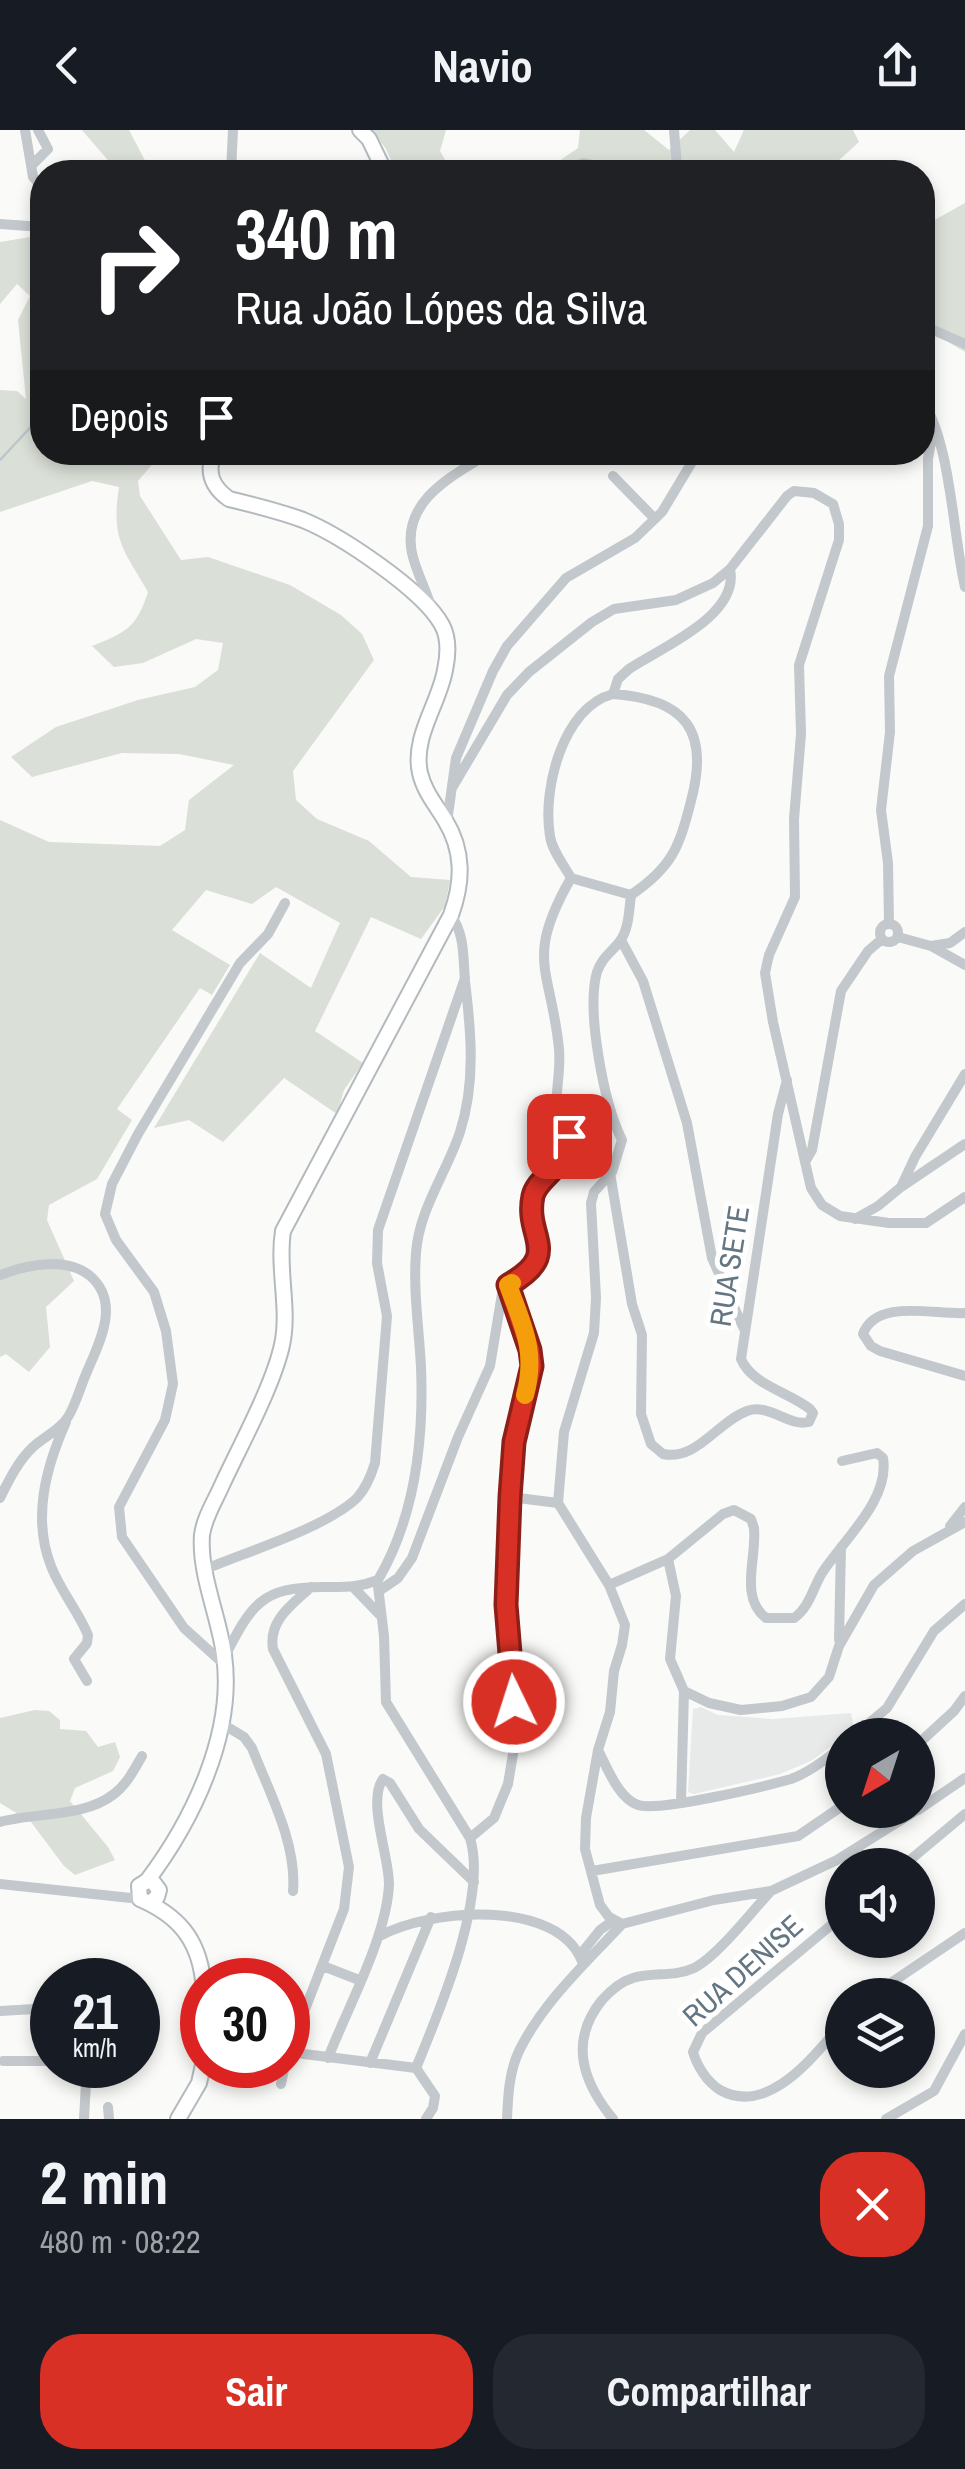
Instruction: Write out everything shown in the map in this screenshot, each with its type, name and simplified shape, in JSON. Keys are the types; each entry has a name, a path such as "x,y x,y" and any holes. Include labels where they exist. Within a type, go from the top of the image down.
{"street":[{"path":"24,130 31,160"},
{"path":"37,160 48,149 38,130"},
{"path":"231,160 233,130"},
{"path":"360,130 379,160"},
{"path":"674,130 677,160"},
{"path":"0,224 30,227"},
{"path":"935,331 965,344"},
{"path":"935,430 965,586"},
{"path":"148,1891 212,1758 221,1723 225,1661 202,1542 205,1524 282,1345 283,1231 450,915 460,888 460,863 447,823 428,793 419,768 426,726 445,675 444,628 433,612 399,581 337,537 304,520 230,499 212,482 211,465"},
{"path":"433,612 411,541 418,514 436,487 471,465"},
{"path":"447,823 454,769 464,736 507,646 566,578 634,538 655,519 676,493 691,465"},
{"path":"889,924 882,810 890,732 889,676 928,526 928,465"},
{"path":"613,476 655,519"},
{"path":"452,788 507,695 592,622 614,609 676,600 697,592 730,568 786,496 804,491 825,497 833,504 840,524 840,540 799,665 795,896 769,954 765,973 816,1200 830,1211 854,1219 920,1225 965,1197"},
{"path":"613,694 628,669 697,628 713,613 728,592 730,568"},
{"path":"509,2116 508,2087 518,2052 600,1930 600,1905 585,1850 586,1818 624,1635 621,1614 608,1586 558,1502 564,1432 594,1333 596,1298 590,1203 609,1176 622,1140 608,1107 594,1000 599,967 604,956 621,940 631,895 660,873 675,854 699,765 692,731 665,703 645,696 613,694 594,702 576,719 563,743 550,801 550,837 571,878 631,895"},
{"path":"565,1140 554,1098 559,1050 542,956 550,922 571,878"},
{"path":"225,1661 184,1628 122,1536 119,1524 124,1493 165,1420 173,1384 166,1332 154,1292 109,1227 106,1203 138,1134 240,963 268,934 285,903"},
{"path":"420,2073 467,1916 475,1853 470,1838 386,1702 378,1586 402,1530 415,1482 422,1371 416,1254 424,1216 460,1132 466,1107 472,1036 461,936 450,915"},
{"path":"889,924 897,928 898,937"},
{"path":"805,1162 812,1150 841,991 882,939 882,928 889,924"},
{"path":"931,946 950,943 965,932"},
{"path":"882,939 889,943 898,937 931,946 965,965"},
{"path":"621,940 642,980 687,1123 712,1258 745,1330"},
{"path":"206,1569 324,1519 358,1496 370,1480 375,1463 387,1316 377,1262 378,1230 465,978"},
{"path":"902,1187 904,1177 965,1074"},
{"name":"RUA SETE","path":"609,1176 632,1304 642,1335 641,1414 651,1444 662,1454 684,1454 728,1421 753,1409 798,1423 809,1422 810,1409 756,1378 742,1364 778,1114 787,1080"},
{"path":"225,1661 244,1618 261,1599 289,1588 378,1586 398,1578 412,1558 490,1366 496,1348 501,1299 508,1285 527,1274 535,1263 539,1245 534,1190 556,1164 565,1140 574,1134 586,1132 604,1144 609,1176"},
{"path":"854,1219 965,1144"},
{"path":"0,1275 38,1264 70,1266 86,1273 105,1298 104,1331 53,1451 40,1525 50,1565 88,1635 87,1643 74,1659 87,1681"},
{"path":"470,1838 494,1818 508,1784 513,1754 514,1702 506,1605 510,1497 514,1442 532,1366 508,1285"},
{"path":"965,1313 879,1315 865,1326 863,1334 870,1346 880,1351 965,1376"},
{"path":"0,1498 22,1458 67,1421"},
{"path":"608,1586 668,1559 723,1514 734,1510 751,1519 756,1535 750,1590 754,1604 766,1618 788,1620 806,1607 818,1579 872,1500 884,1465 883,1458 873,1452 842,1462"},
{"path":"510,1497 558,1502"},
{"path":"946,1531 965,1508"},
{"path":"684,1691 709,1703 741,1710 795,1703 822,1688 865,1596 913,1550 965,1522"},
{"path":"839,1646 841,1547"},
{"path":"668,1559 676,1596 670,1660 684,1691 682,1802"},
{"path":"310,1998 348,1889 346,1839 326,1754 272,1649 271,1638 278,1620 311,1587"},
{"path":"354,1588 382,1620"},
{"path":"875,1718 885,1710 934,1631 965,1604"},
{"path":"935,1728 965,1696"},
{"path":"221,1723 244,1737 252,1748 290,1849 295,1874 293,1890"},
{"path":"598,1750 621,1791 638,1805 682,1802 791,1778 825,1759"},
{"path":"0,1822 76,1809 112,1796 142,1756"},
{"path":"935,1798 965,1778"},
{"path":"328,2058 380,1936 389,1873 376,1799 384,1779 390,1782 419,1830 474,1882"},
{"path":"924,1848 965,1814"},
{"path":"592,1871 798,1836 825,1818"},
{"path":"600,1930 618,1922 714,1900 771,1891 837,1860 888,1828"},
{"path":"0,1884 118,1895 148,1891"},
{"path":"148,1891 190,1934 197,1958"},
{"path":"613,2119 596,2098 587,2076 584,2030 595,2010 611,1990 629,1980 679,1972 706,1960 771,1891"},
{"path":"600,1905 618,1922"},
{"path":"380,1936 430,1918 528,1919 562,1938 581,1960"},
{"path":"370,2063 430,1918"},
{"path":"581,1960 618,1922"},
{"name":"RUA DENISE","path":"825,1930 702,2033 693,2052 712,2084 725,2092 761,2096 798,2072 825,2043"},
{"path":"898,1978 965,1932"},
{"path":"323,1966 359,1980"},
{"path":"0,2011 30,2009"},
{"path":"886,2119 934,2091 965,2034"},
{"path":"310,2055 420,2073 435,2096 426,2119"},
{"path":"3,2061 30,2061"},
{"path":"84,2119 86,2088"},
{"path":"178,2119 196,2088"}],"shaded area":[{"path":"82,130 129,130 145,160 108,160"},
{"path":"372,130 446,130 440,151 445,160 391,160"},
{"path":"580,130 644,130 669,150 690,130 715,130 734,152 744,130 853,130 859,142 839,160 560,160 578,148"},
{"path":"965,203 965,352 935,334 935,220"},
{"path":"30,237 30,296 17,284 0,304 0,242"},
{"path":"30,296 30,465 152,465 138,481 140,496 181,560 208,557 290,585 341,615 362,634 374,660 293,771 296,800 317,819 369,841 411,877 450,880 445,906 421,939 371,917 315,1031 363,1063 344,1090 337,1114 284,1078 223,1142 189,1120 154,1128 260,953 311,988 340,923 276,887 252,904 206,890 172,930 230,965 212,995 200,988 117,1109 132,1120 97,1179 49,1205 47,1220 74,1281 46,1307 50,1347 29,1372 6,1354 0,1357 0,820 49,842 160,846 185,830 189,800 234,765 179,754 122,753 32,777 11,757 56,727 138,700 195,687 218,670 223,643 196,639 143,663 114,667 92,646 129,627 148,592 121,543 117,520 119,487 92,481 0,512 0,390 17,391 26,399 18,320"},
{"path":"693,1709 773,1719 851,1713 852,1718 825,1718 825,1751 811,1761 780,1774 694,1794 688,1792"},
{"path":"49,1711 60,1720 60,1729 86,1731 98,1747 115,1742 120,1757 113,1771 75,1788 70,1801 115,1860 75,1875 31,1822 0,1803 0,1718"}],"waterway":[{"path":"0,460 30,428"}],"slow traffic":[{"path":"512,1283 508,1285 532,1366 525,1395"}],"route":[{"path":"514,1702 506,1605 510,1497 514,1442 532,1366 508,1285 527,1274 535,1263 539,1245 532,1211 534,1190 556,1164 569,1136"}]}
